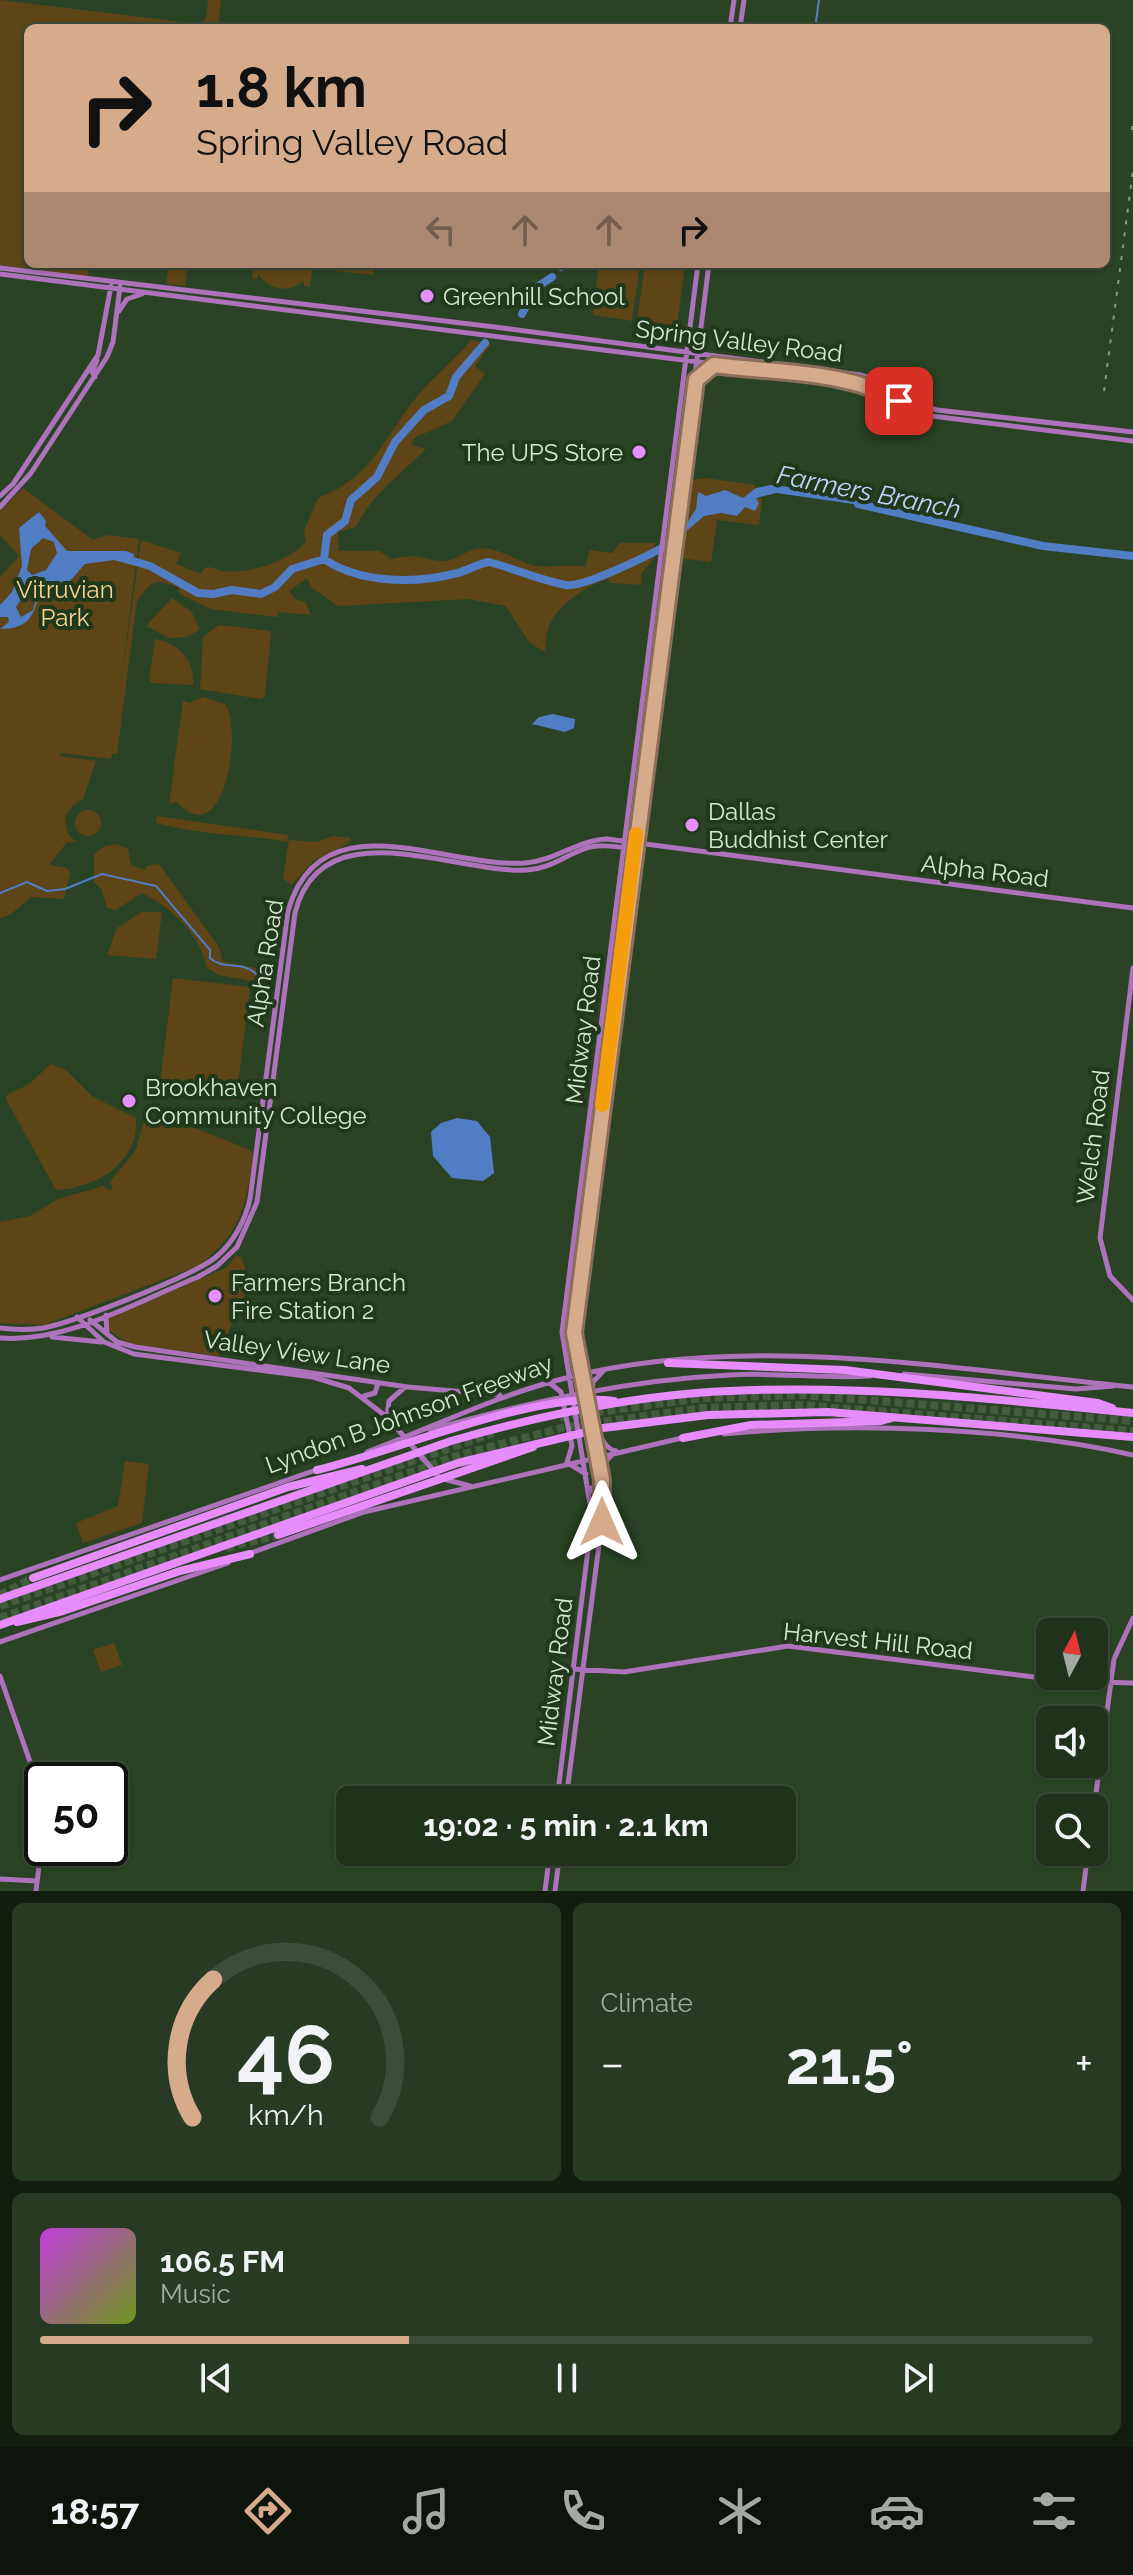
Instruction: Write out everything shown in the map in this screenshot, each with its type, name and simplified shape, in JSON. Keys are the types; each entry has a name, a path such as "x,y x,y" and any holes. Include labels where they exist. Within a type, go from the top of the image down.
{"highway":[{"path":"668,1363 845,1370 1098,1403 1122,1412"},
{"name":"Lyndon B Johnson Freeway","path":"0,1599 371,1468 405,1445 450,1436 560,1404 621,1402 695,1393 816,1390 1133,1413"},
{"path":"4,1623 458,1463 567,1435 627,1425 746,1412 897,1416 1132,1437"},
{"path":"683,1438 751,1425 881,1421 897,1416"},
{"path":"278,1535 438,1482 548,1440"},
{"path":"317,1470 405,1445"},
{"path":"33,1578 297,1484 350,1469 371,1468"},
{"path":"4,1623 38,1619 168,1575 250,1554"}],"main road":[{"path":"731,24 734,0"},
{"path":"741,24 744,0"},
{"name":"Spring Valley Road","path":"0,268 111,285"},
{"name":"Midway Road","path":"559,1786 592,1517 590,1488 582,1459 562,1338 698,268"},
{"name":"Midway Road","path":"568,1786 603,1509 602,1484 574,1333 709,268"},
{"name":"Spring Valley Road","path":"0,274 194,291 861,375 888,386 916,404 937,410 1133,432"},
{"path":"95,377 92,372 111,285"},
{"path":"0,507 14,495 95,377 113,342 120,286"},
{"name":"Spring Valley Road","path":"120,286 193,299 854,383 878,389 913,410 932,416 1133,441"},
{"path":"193,299 194,291"},
{"path":"116,315 127,299 149,293"},
{"path":"0,496 8,489 98,355"},
{"path":"696,380 714,365"},
{"path":"58,415 66,420"},
{"path":"1071,434 1072,425"},
{"path":"673,472 683,473"},
{"path":"8,489 14,495"},
{"path":"638,734 648,735"},
{"name":"Alpha Road","path":"91,1321 217,1266 237,1247 249,1226 259,1192 295,913 311,874 335,860 359,853 384,853 524,867 591,840 1133,908"},
{"path":"335,860 360,845"},
{"name":"Alpha Road","path":"84,1314 201,1267 222,1251 240,1227 252,1189 288,911 293,894 311,874 333,853 360,845 524,867"},
{"name":"Welch Road","path":"1133,968 1100,1238 1110,1276 1133,1300"},
{"path":"576,1225 587,1227"},
{"path":"566,1302 577,1303"},
{"path":"0,1328 30,1330 84,1314"},
{"name":"Valley View Lane","path":"84,1314 107,1335 135,1347 318,1375 363,1396 387,1417 405,1445"},
{"path":"106,1315 107,1335"},
{"name":"Valley View Lane","path":"77,1317 108,1344 134,1354 408,1387 505,1395"},
{"path":"43,1336 91,1321"},
{"path":"0,1338 77,1337 108,1344"},
{"name":"Lyndon B Johnson Freeway","path":"475,1486 446,1482 405,1445 413,1435 505,1395 605,1370 686,1358 795,1356 1133,1387"},
{"path":"605,1370 593,1382 592,1392 602,1440 607,1448 616,1451"},
{"path":"413,1435 560,1404 599,1389 747,1374 858,1377 922,1374 1092,1389 1118,1385"},
{"path":"363,1396 375,1393 378,1382"},
{"path":"545,1384 554,1384 561,1392 572,1446 567,1462"},
{"path":"387,1417 394,1394 408,1387"},
{"path":"0,1642 364,1512 597,1455 683,1438 769,1429 859,1428 1054,1441 1133,1455"},
{"path":"602,1484 605,1464 616,1451"},
{"path":"567,1462 587,1475"},
{"name":"Lyndon B Johnson Freeway","path":"0,1580 317,1470"},
{"path":"590,1488 603,1509"},
{"path":"587,1563 597,1565"},
{"path":"581,1609 591,1611"},
{"path":"1096,1794 1110,1680 1117,1649 1133,1618"},
{"name":"Harvest Hill Road","path":"573,1669 636,1671 788,1646 1066,1681 1133,1683"},
{"path":"0,1676 30,1762"},
{"path":"36,1891 39,1866"},
{"path":"545,1891 548,1866"},
{"path":"555,1891 558,1866"},
{"path":"1083,1891 1086,1866"},
{"path":"0,1879 37,1881"}],"green space":[{"path":"0,0 199,24 24,24 24,268 89,268 88,277 0,265"},
{"path":"208,0 221,0 218,24 199,24 206,19"},
{"path":"168,268 187,268 185,286 166,284"},
{"path":"253,268 312,268 310,287 304,286 304,281 286,289 274,287 258,274 257,279 252,279"},
{"path":"336,268 374,268 373,275 336,271"},
{"path":"599,268 639,268 632,321 593,315"},
{"path":"644,268 684,268 677,326 637,321"},
{"name":"Vitruvian Park","path":"471,340 491,344 475,366 485,374 452,421 414,438 411,445 426,449 378,495 356,527 338,532 339,551 379,551 392,559 414,556 441,561 483,548 535,566 585,567 590,550 612,553 620,543 655,543 654,558 641,574 642,585 612,583 608,579 574,596 553,618 545,652 529,642 506,606 468,599 338,606 312,588 307,578 289,591 295,599 305,602 311,615 279,612 277,617 211,609 180,594 178,587 154,583 137,601 117,754 112,754 111,759 60,753 61,756 96,761 83,799 72,806 65,817 68,834 76,842 67,842 49,865 67,868 70,872 64,899 31,897 10,915 0,918 0,577 19,556 0,535 0,511 23,488 93,540 107,535 139,539 120,691 141,540 181,553 176,564 201,574 207,567 232,572 256,569 290,555 306,541 304,531 318,498 337,489 365,467 419,394"},
{"path":"705,478 755,485 754,492 762,500 759,525 717,520 711,562 672,557 683,481"},
{"path":"172,598 191,611 200,629 187,637 169,638 146,626"},
{"path":"219,625 271,631 265,697 261,699 200,689 203,637"},
{"path":"155,639 171,644 184,654 191,668 193,685 152,683 149,680"},
{"path":"203,697 225,704 232,737 226,782 218,801 207,812 194,814 177,802 169,804 183,700 189,703"},
{"path":"88,810 97,814 101,823 97,832 88,836 79,832 75,823 79,814"},
{"path":"157,816 288,835 287,842 172,827 156,823"},
{"path":"333,836 351,838 347,844 313,861 291,885 283,878 289,840 317,842"},
{"path":"117,844 128,849 131,865 145,870 147,866 159,864 219,947 222,961 255,968 269,986 267,997 247,980 218,975 206,967 191,933 174,914 153,899 142,893 116,910 107,908 102,890 94,882 94,854 105,846"},
{"path":"142,912 162,912 156,959 107,955 117,928"},
{"path":"173,978 250,987 236,1101 159,1091"},
{"path":"51,1064 66,1070 93,1097 136,1118 130,1148 112,1170 85,1184 56,1190 6,1099 7,1095 29,1084"},
{"path":"144,1120 183,1123 250,1150 253,1155 248,1190 233,1230 198,1266 44,1325 0,1323 0,1222 30,1216 58,1199 104,1186 113,1189 110,1182 136,1150"},
{"path":"236,1256 241,1257 245,1270 244,1295 219,1356 130,1344 108,1330 109,1318 226,1268"},
{"path":"125,1461 149,1464 142,1523 83,1543 76,1523 118,1506"},
{"path":"114,1643 122,1665 101,1672 93,1650"}],"water":[{"path":"771,485 815,490 868,506 776,493 756,498 759,503 755,511 745,507 737,516 721,513 704,516 675,541 696,509 698,492 706,496 725,490 743,498 756,488"},
{"path":"39,512 46,521 45,526 67,551 126,551 134,554 132,565 114,560 85,564 70,581 45,590 26,622 0,629 9,622 8,617 0,617 0,605 12,592 22,566 19,528","holes":["43,538 54,542 57,553 46,570 32,575 27,570 31,549","32,596 36,600 33,610 21,617 16,607 20,601"]},
{"path":"553,714 575,719 574,728 565,732 532,724 539,717"},
{"path":"457,1118 477,1121 490,1137 494,1173 483,1181 452,1178 433,1156 431,1132 441,1123"}],"waterway":[{"path":"816,24 819,0"},
{"path":"522,314 534,289 552,277"},
{"path":"324,559 327,535 345,521 351,500 377,477 395,442 424,410 449,396 456,377 485,343"},
{"name":"Farmers Branch","path":"858,504 1043,546 1133,556"},
{"name":"Farmers Branch","path":"123,558 150,566 198,593 213,594 232,590 261,594 275,587 292,569 324,559 353,573 404,580 453,574 489,562 566,585 606,574 679,537"},
{"path":"0,893 27,882 47,891 65,889 102,874 156,886 210,950 210,958 220,964 249,969 270,993"}],"tunnel":[{"path":"560,1417 703,1398 802,1395 1133,1421"},
{"path":"0,1618 456,1456 565,1427 703,1408 800,1405 1133,1431"},
{"path":"0,1606 493,1433"},
{"path":"226,1548 278,1535"},
{"path":"0,1595 33,1578"}],"railway":[{"path":"1132,130 1133,119"},
{"path":"1104,391 1133,170"}],"slow traffic":[{"path":"602,1105 636,834"}],"place":[{"name":"Greenhill School","path":"427,296"},
{"name":"The UPS Store","path":"639,452"},
{"name":"Dallas Buddhist Center","path":"692,825"},
{"name":"Brookhaven Community College","path":"129,1101"},
{"name":"Farmers Branch Fire Station 2","path":"215,1296"}],"route":[{"path":"602,1522 602,1480 574,1333 696,380 714,365 854,383 878,389 899,401"}]}
